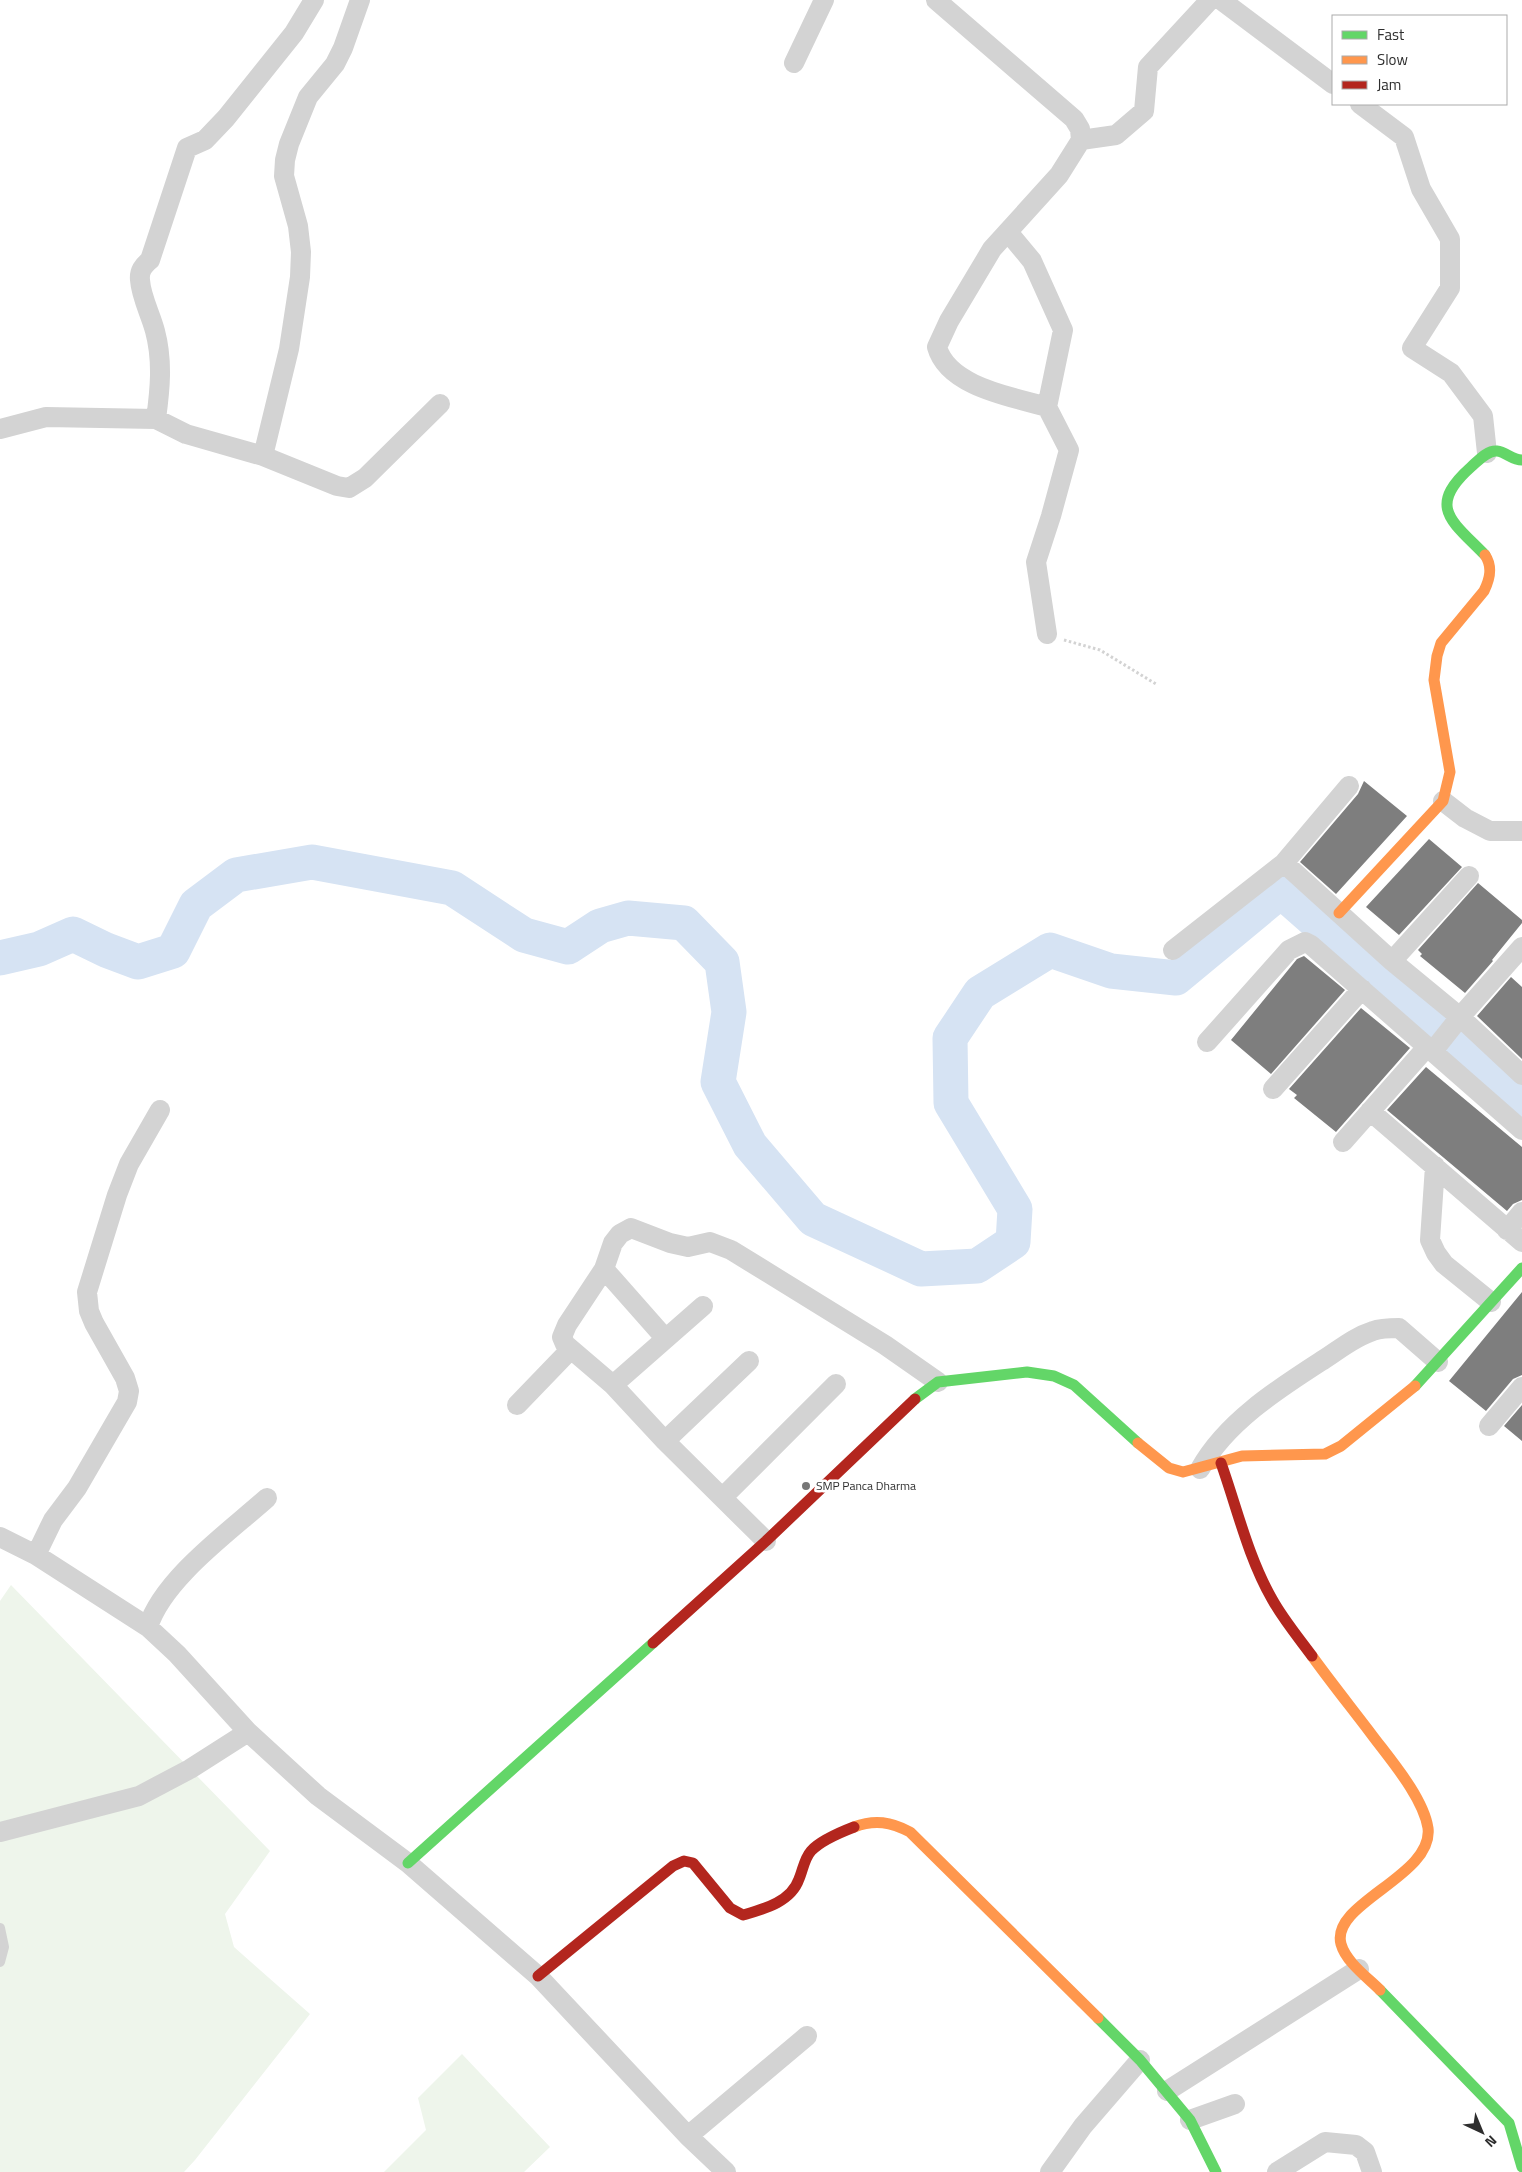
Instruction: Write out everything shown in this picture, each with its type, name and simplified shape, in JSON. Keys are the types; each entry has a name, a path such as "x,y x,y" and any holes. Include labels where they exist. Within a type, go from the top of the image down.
{"street":[{"path":"156,419 161,387 160,358 156,333 140,280 140,271 150,260 187,148 205,140 226,118 294,33 314,0"},
{"path":"263,456 289,349 300,269 301,252 298,226 284,176 289,144 308,97 335,64 343,48 360,0"},
{"path":"794,63 824,0"},
{"path":"936,0 1074,119 1080,129 1081,140 1058,175 987,257 949,320 937,347 944,361 965,380 1047,408"},
{"path":"1081,140 1116,136 1144,111 1148,67 1210,0"},
{"path":"1222,0 1332,83"},
{"path":"1361,105 1404,137 1421,189 1450,239 1450,288 1412,348 1451,373 1483,416 1487,453"},
{"path":"1008,232 1032,261 1063,330 1047,408 1069,450 1036,562 1047,634"},
{"path":"0,429 46,417 156,419 186,434 263,456 338,486 349,488 365,478 440,404"},
{"path":"1339,913 1443,801 1450,772 1434,680 1437,656 1440,643 1484,591 1489,581 1490,567 1487,557 1453,522 1448,513 1447,495 1461,476 1487,453 1497,451 1516,460 1522,460"},
{"path":"1173,950 1284,863 1349,786"},
{"path":"1443,801 1465,818 1490,831 1522,830"},
{"path":"1284,863 1456,1022 1522,1075"},
{"path":"1392,961 1469,876"},
{"path":"1207,1042 1289,950 1305,942 1311,945 1432,1049 1522,1130"},
{"path":"1343,1142 1370,1111 1432,1049 1521,951"},
{"path":"1273,1089 1362,989"},
{"path":"36,1555 53,1520 77,1488 126,1402 129,1391 125,1378 94,1322 87,1292 116,1195 129,1164 160,1110"},
{"path":"1370,1111 1515,1236 1522,1212"},
{"path":"1435,1166 1430,1240 1444,1264 1491,1302"},
{"path":"766,1541 664,1441 613,1385 570,1350 562,1337 567,1325 604,1270 613,1244 620,1234 630,1228 670,1243 688,1247 710,1242 731,1250 885,1345 938,1382"},
{"path":"408,1862 766,1541 909,1403 938,1382 1027,1372 1054,1376 1074,1385 1156,1459 1169,1468 1183,1472 1200,1469 1242,1456 1260,1454 1306,1456 1325,1454 1341,1446 1415,1386 1522,1268"},
{"path":"604,1270 665,1338"},
{"path":"613,1385 703,1306"},
{"path":"1200,1469 1218,1443 1253,1410 1293,1379 1357,1338 1373,1331 1399,1328 1438,1362"},
{"path":"517,1406 570,1350"},
{"path":"664,1441 749,1361"},
{"path":"723,1497 836,1384"},
{"path":"1488,1426 1522,1387"},
{"path":"1221,1463 1259,1574 1272,1600 1314,1660 1390,1760 1422,1811 1428,1827 1426,1844 1415,1861 1352,1913 1340,1930 1339,1939 1342,1948 1359,1969 1516,2118 1522,2167"},
{"path":"148,1627 153,1611 167,1591 198,1560 267,1498"},
{"path":"0,1537 36,1555 148,1627 177,1654 248,1732 318,1796 408,1862 538,1976 688,2136 726,2172"},
{"path":"0,1832 139,1796 190,1770 248,1732"},
{"path":"538,1976 673,1866 684,1861 694,1863 730,1908 744,1915 762,1910 785,1898 794,1890 803,1873 806,1858 814,1847 850,1828 880,1821 897,1824 910,1832 1140,2060 1190,2120 1216,2172"},
{"path":"1167,2091 1359,1969"},
{"path":"688,2136 806,2036"},
{"path":"1050,2172 1083,2126 1140,2060"},
{"path":"1190,2120 1235,2104"},
{"path":"1289,2169 1324,2142 1356,2145 1365,2152 1372,2172"}],"lane":[{"path":"0,1928 4,1947 0,1962"}],"path":[{"path":"1047,634 1100,650 1156,684"}],"shaded area":[{"path":"11,1585 270,1851 225,1914 234,1947 310,2014 184,2172 0,2172 0,1601"},
{"path":"462,2054 550,2147 524,2172 384,2172 426,2130 418,2098"}],"building":[{"path":"1364,781 1407,816 1336,894 1300,862 1358,794"},
{"path":"1429,839 1462,867 1399,935 1366,907"},
{"path":"1478,883 1522,920 1522,923 1493,961 1465,993 1420,956 1422,954 1418,950"},
{"path":"1304,956 1345,990 1271,1074 1231,1040 1297,959"},
{"path":"1511,977 1522,987 1522,1059 1477,1016"},
{"path":"1361,1008 1410,1048 1336,1132 1294,1098 1297,1095 1289,1089"},
{"path":"1426,1067 1522,1147 1522,1200 1513,1204 1507,1211 1387,1110"},
{"path":"1522,1292 1522,1375 1513,1379 1486,1411 1449,1381"},
{"path":"1522,1405 1522,1441 1504,1426"}],"waterway":[{"path":"0,958 39,949 73,934 106,950 138,962 173,951 196,905 236,875 312,862 452,888 524,935 568,947 600,926 628,918 684,923 722,962 729,1012 718,1082 750,1145 813,1219 921,1269 977,1266 1013,1242 1015,1209 951,1103 950,1038 980,993 1050,950 1111,971 1176,978 1281,891 1522,1103"}],"traffic: fast":[{"path":"1485,555 1454,523 1447,503 1450,493 1457,481 1483,456 1490,452 1497,451 1522,460"},
{"path":"1415,1386 1522,1268"},
{"path":"915,1399 938,1382 1027,1372 1054,1376 1074,1385 1138,1443"},
{"path":"408,1863 653,1643"},
{"path":"1380,1990 1509,2123 1522,2167"},
{"path":"1098,2018 1140,2060 1190,2120 1216,2172"}],"traffic: slow":[{"path":"1339,913 1443,801 1450,772 1434,680 1437,656 1441,643 1484,591 1490,573 1488,560 1485,555"},
{"path":"1138,1443 1169,1468 1183,1472 1242,1456 1325,1454 1341,1446 1415,1386"},
{"path":"1312,1656 1404,1777 1419,1803 1428,1828 1426,1845 1415,1861 1351,1915 1342,1929 1341,1944 1347,1957 1380,1990"},
{"path":"854,1827 876,1822 896,1826 910,1832 1098,2018"}],"traffic: jam":[{"path":"653,1643 766,1541 915,1399"},
{"path":"1221,1463 1256,1566 1264,1583 1281,1614 1312,1656"},
{"path":"538,1976 673,1866 684,1861 693,1863 730,1908 743,1915 768,1907 783,1899 795,1887 811,1851 826,1840 854,1827"}],"place":[{"name":"SMP Panca Dharma","path":"806,1486"}]}
